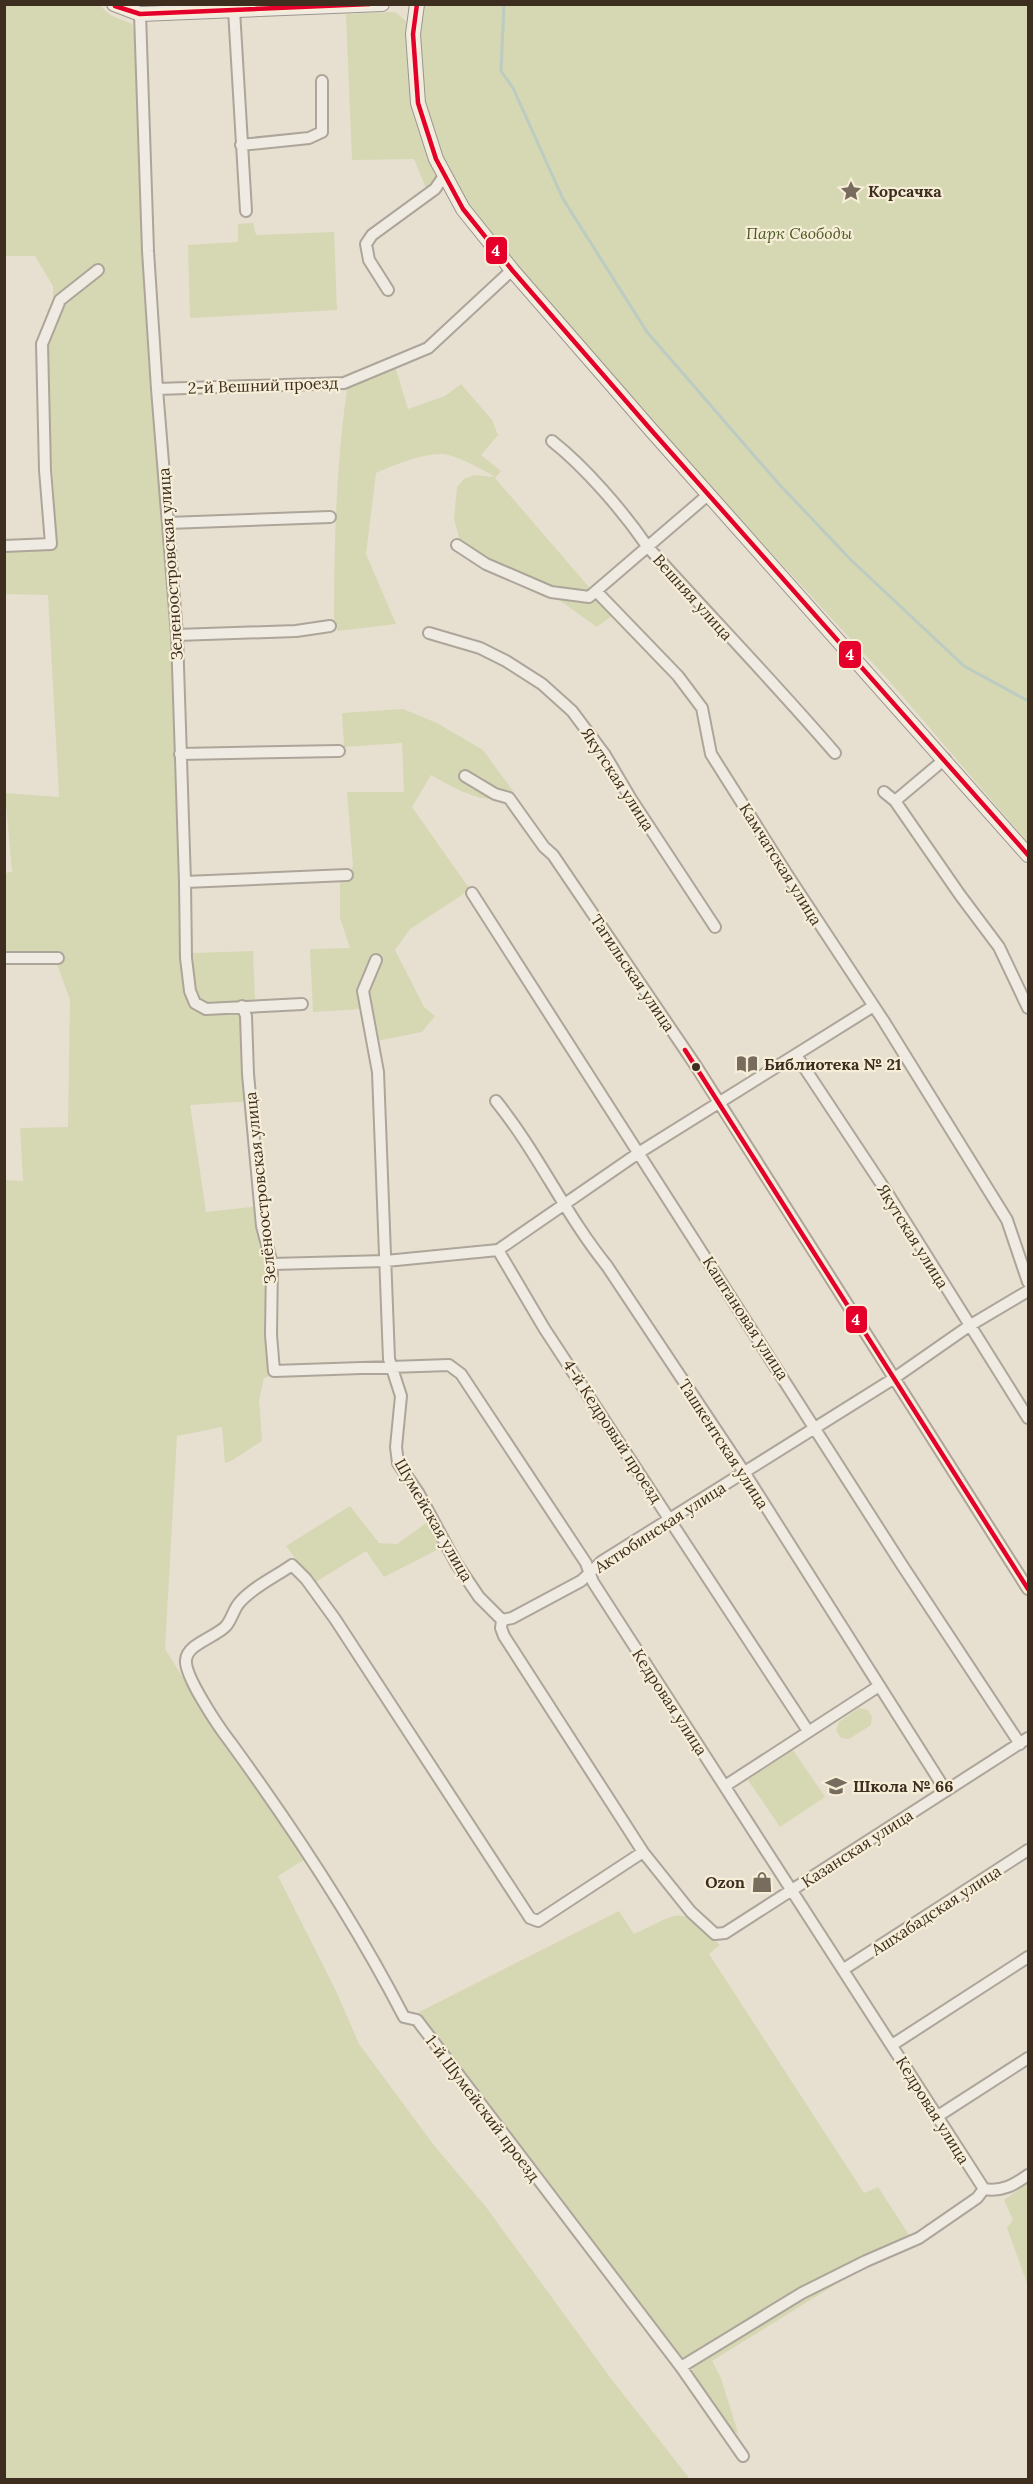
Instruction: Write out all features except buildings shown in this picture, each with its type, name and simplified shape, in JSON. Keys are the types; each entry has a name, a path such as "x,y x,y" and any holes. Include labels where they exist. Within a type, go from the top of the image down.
{"main road":[{"path":"114,5 140,14 382,4"},
{"path":"417,4 413,34 418,103 427,134 444,176 463,208 512,270 1029,855"}],"street":[{"path":"234,10 246,211"},
{"name":"Зеленоостровская улица","path":"140,14 148,252 156,389 177,634 186,958 190,991 195,1003 206,1009 302,1004"},
{"path":"241,145 309,138 322,132 322,81"},
{"path":"388,290 369,260 366,244 372,235 435,189 444,176"},
{"path":"4,546 51,544 45,470 42,344 60,300 98,270"},
{"name":"2-й Вешний проезд","path":"156,389 344,383 428,348 512,270"},
{"name":"Вешняя улица","path":"552,441 583,470 636,530 647,546 753,663 780,689 835,753"},
{"path":"457,545 486,564 551,592 589,597 709,495"},
{"path":"168,523 330,517"},
{"name":"Камчатская улица","path":"596,591 678,676 702,708 711,754 872,1007 883,1020 1007,1220 1029,1282"},
{"path":"177,634 296,631 330,626"},
{"name":"Якутская улица","path":"429,633 480,648 506,661 542,684 572,711 605,755 714,927"},
{"path":"180,754 339,751"},
{"path":"895,801 945,759"},
{"name":"Тагильская улица","path":"465,776 495,794 509,798 544,847 553,855 696,1066 893,1379 1029,1589"},
{"path":"884,792 895,801 999,947 1029,1008"},
{"path":"185,882 347,875"},
{"name":"Каштановая улица","path":"472,893 640,1152 902,1565 1024,1741"},
{"path":"4,958 58,958"},
{"name":"Шумейская улица","path":"376,960 363,991 378,1072 389,1359 401,1396 396,1447 398,1463 419,1494 456,1563 479,1597 502,1620 501,1628 504,1636 644,1852 691,1912 716,1934"},
{"name":"Зелёноостровская улица","path":"242,1006 246,1016 248,1074 262,1226 272,1264 274,1371"},
{"path":"272,1264 386,1261 498,1250 640,1152 872,1007"},
{"name":"Якутская улица","path":"796,1055 886,1191 1029,1418"},
{"name":"Ташкентская улица","path":"496,1101 521,1132 564,1203 744,1472 946,1791"},
{"name":"4-й Кедровый проезд","path":"498,1250 544,1328 808,1731"},
{"name":"Актюбинская улица","path":"502,1620 512,1618 581,1581 601,1563 893,1379 969,1326 1029,1291"},
{"name":"Кедровая улица","path":"274,1371 449,1365 461,1374 586,1563 593,1582 984,2189"},
{"name":"1-й Шумейский проезд","path":"644,1852 538,1921 530,1918 336,1619 306,1579 292,1565 238,1603 226,1626 188,1652 185,1661 188,1674 223,1732 337,1897 404,2017 417,2020 681,2367 743,2456"},
{"path":"725,1786 879,1686"},
{"name":"Казанская улица","path":"716,1934 724,1934 1024,1741"},
{"name":"Ашхабадская улица","path":"844,1969 1029,1850"},
{"path":"892,2045 1029,1956"},
{"path":"938,2116 1029,2058"},
{"path":"681,2367 802,2293 919,2238 977,2198 984,2189 994,2191 1005,2189 1029,2175"}],"green space":[{"path":"5,5 101,5 110,15 132,24 150,388 174,636 182,944 193,953 253,951 255,1001 252,1014 252,1101 190,1105 206,1212 260,1206 272,1259 273,1375 264,1378 259,1400 262,1441 231,1461 225,1463 222,1427 177,1436 165,1649 219,1735 265,1794 294,1843 307,1858 278,1876 336,1991 359,2044 433,2144 486,2207 612,2380 690,2479 5,2479 4,1180 23,1181 20,1128 68,1127 70,1000 57,964 5,961 5,873 12,872 5,793 59,797 48,595 4,594 5,549 57,545 45,344 53,304 53,286 35,256 5,256"},
{"name":"Парк Свободы","path":"422,5 1028,5 1028,843 892,684 678,452 466,207 441,156 423,103 418,36"},
{"path":"395,12 406,21 413,104 421,136 438,178 426,188 414,159 352,160 346,14"},
{"path":"253,223 256,235 334,232 337,310 190,318 188,245 238,242 238,224"},
{"path":"395,366 408,409 445,396 461,384 492,420 498,435 481,455 501,471 495,478 613,615 597,627 559,600 556,589 488,561 460,541 454,519 457,487 464,479 474,475 494,477 455,457 435,454 409,460 376,473 366,554 396,624 338,631 334,624 335,535 340,447 347,388"},
{"path":"403,709 437,723 483,750 513,791 507,799 487,799 467,793 431,775 412,807 469,888 410,929 395,950 424,1007 435,1016 422,1032 377,1041 361,1009 313,1012 310,949 350,948 340,918 340,880 350,876 353,865 347,792 404,792 402,743 344,747 342,713"},
{"path":"350,1506 379,1543 397,1544 429,1521 443,1547 384,1577 366,1551 314,1583 286,1546"},
{"path":"859,1708 868,1710 872,1717 871,1725 849,1739 841,1738 836,1730 839,1722"},
{"path":"793,1750 825,1797 780,1827 748,1780"},
{"path":"619,1911 634,1934 663,1920 680,1915 696,1923 720,1945 709,1954 864,2193 878,2187 911,2238 691,2356 679,2357 669,2349 419,2012"},
{"path":"1028,2183 1028,2286 1007,2228 1013,2220 1004,2200"},
{"path":"862,2268 712,2361 721,2378 738,2433 731,2431 693,2378 694,2364 804,2295"}],"waterway":[{"path":"504,4 501,71 513,88 563,199 647,332 778,483 851,560 964,666 1028,701"}],"transit line":[{"name":"4","path":"115,6 140,14 370,4"},
{"name":"4","path":"417,4 413,34 418,103 436,159 463,209 512,270 652,431 1028,855"},
{"name":"4","path":"685,1050 1028,1589"}],"place":[{"name":"Корсачка","path":"851,191"},
{"name":"Библиотека № 21","path":"747,1064"},
{"name":"Школа № 66","path":"836,1786"},
{"name":"Ozon","path":"762,1882"}]}
